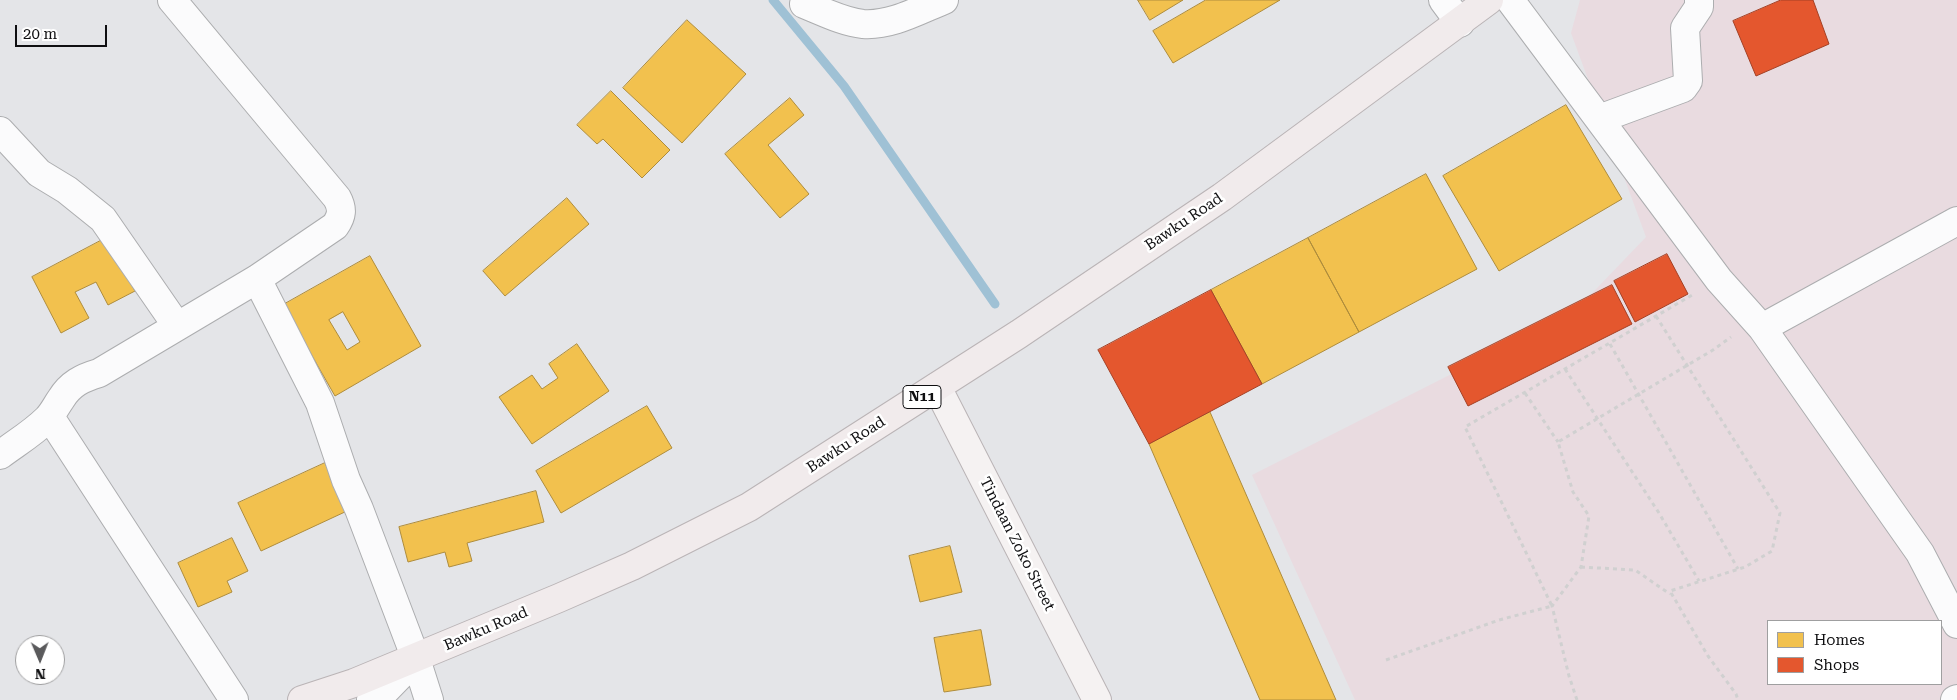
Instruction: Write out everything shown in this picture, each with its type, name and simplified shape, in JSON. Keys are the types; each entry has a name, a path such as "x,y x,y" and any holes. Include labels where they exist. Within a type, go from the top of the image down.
{"highway":[{"name":"Bawku Road","path":"302,700 354,683 416,659 632,566 750,507 1020,334 1222,196 1489,0"}],"main road":[{"name":"Tindaan Zoko Street","path":"937,387 1097,700"}],"street":[{"path":"0,455 36,430 50,417 64,393 80,380 99,373 257,278 335,226 342,211 337,198 172,0"},
{"path":"804,4 863,24 882,23 909,15 944,0"},
{"path":"1443,0 1460,22"},
{"path":"1510,0 1719,280 1758,324 1920,553 1957,624"},
{"path":"1599,119 1683,88 1688,81 1685,28 1699,6 1699,0"},
{"path":"0,131 39,173 67,190 103,219 176,326"},
{"path":"1758,324 1957,221"},
{"path":"257,278 320,403 346,480 359,509 430,700"},
{"path":"50,417 234,700"},
{"path":"372,700 380,696 416,659"}],"path":[{"path":"1577,700 1569,676 1552,606 1465,427 1719,280"},
{"path":"1656,316 1780,513 1772,551 1738,569 1670,590 1708,656 1736,694 1738,700"},
{"path":"1558,442 1758,324"},
{"path":"1610,344 1738,569"},
{"path":"1566,369 1659,513 1699,581"},
{"path":"1386,660 1499,620 1552,606 1581,567 1589,516 1573,492 1558,442 1525,393"},
{"path":"1581,567 1635,570 1673,596"}],"shaded area":[{"path":"1580,0 1957,0 1957,700 1355,700 1252,475 1574,312 1646,237 1571,33"}],"building: Homes":[{"path":"1138,0 1183,0 1150,20"},
{"path":"1206,0 1280,0 1173,63 1153,31"},
{"path":"687,20 746,74 682,143 623,88"},
{"path":"611,91 670,150 642,178 603,139 597,144 577,125"},
{"path":"790,98 804,115 768,145 809,194 780,218 725,154"},
{"path":"1566,105 1622,199 1499,271 1443,176"},
{"path":"1426,174 1477,269 1359,332 1308,238"},
{"path":"567,198 589,224 505,296 483,271"},
{"path":"106,238 135,291 108,305 96,282 75,292 89,318 61,333 32,277"},
{"path":"1308,238 1359,332 1262,384 1211,290"},
{"path":"370,256 421,346 335,396 283,305","holes":["343,312 360,342 347,350 329,320"]},
{"path":"577,344 609,391 532,444 499,397 532,375 542,389 558,378 549,364"},
{"path":"647,406 672,448 561,513 536,471"},
{"path":"1210,412 1336,700 1260,700 1149,444"},
{"path":"325,463 347,511 261,551 238,503"},
{"path":"536,491 544,522 467,543 472,561 449,567 445,552 408,562 399,527"},
{"path":"232,538 248,571 227,581 232,592 198,607 178,563"},
{"path":"950,546 962,592 920,602 909,556"},
{"path":"981,630 991,685 944,692 934,638"}],"building: Shops":[{"path":"1781,0 1813,0 1829,44 1756,76 1733,21"},
{"path":"1667,254 1688,294 1635,322 1614,281"},
{"path":"1612,285 1632,324 1468,406 1448,367"},
{"path":"1211,290 1262,384 1149,444 1098,350"}],"waterway":[{"path":"773,0 844,86 995,304"}]}
